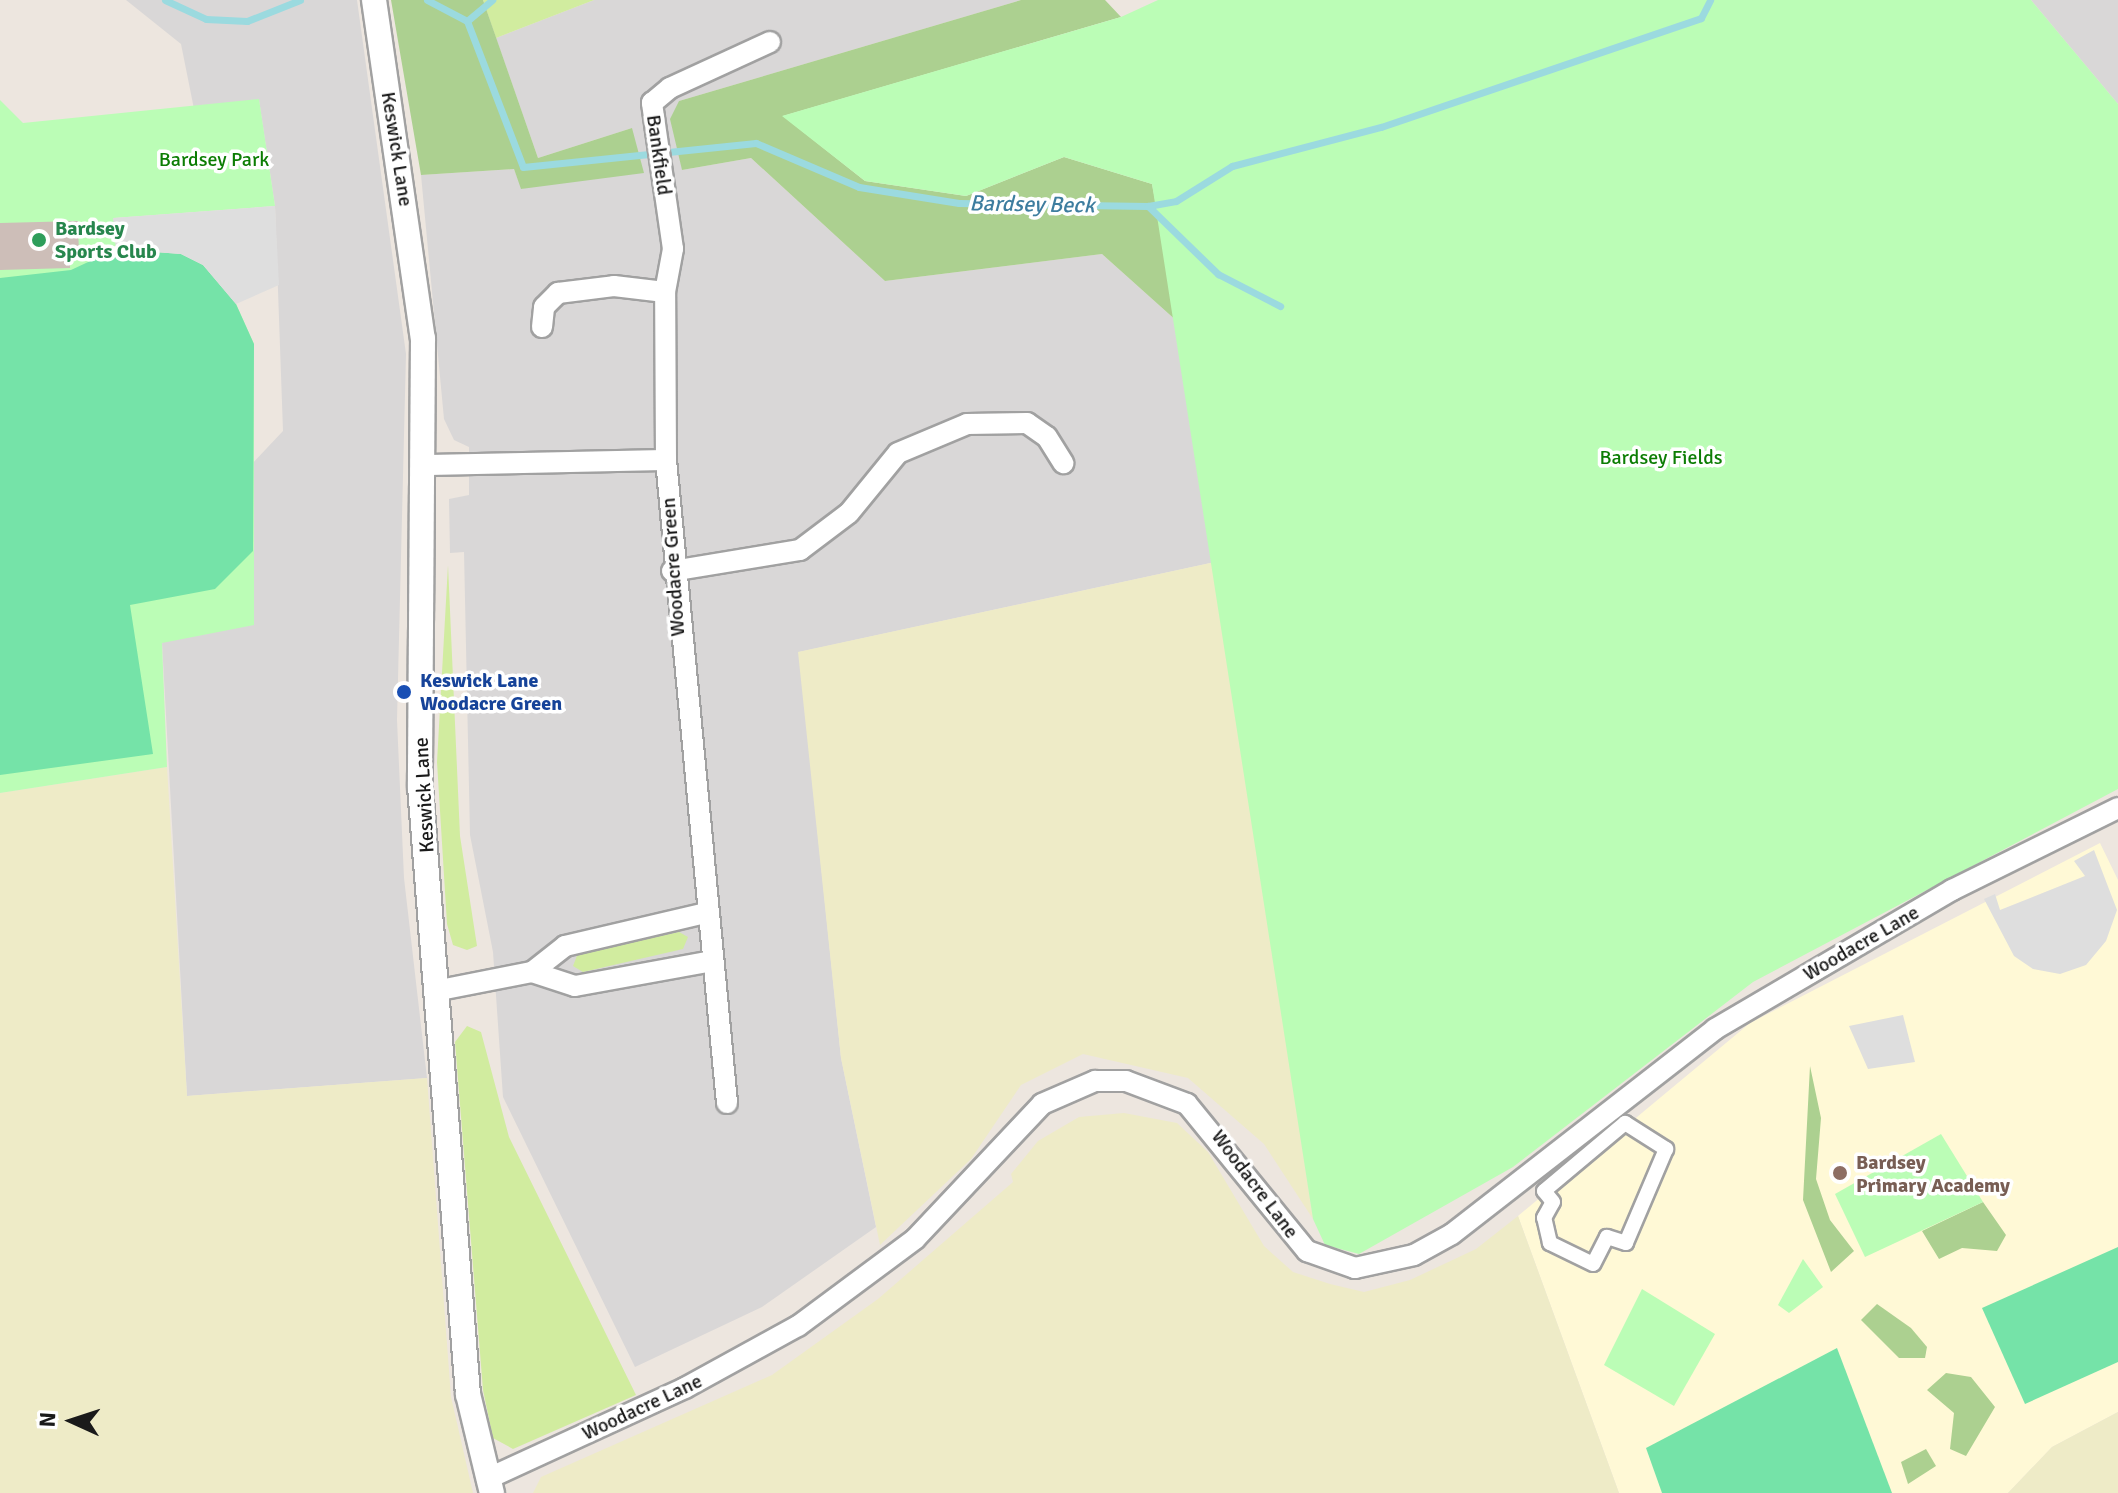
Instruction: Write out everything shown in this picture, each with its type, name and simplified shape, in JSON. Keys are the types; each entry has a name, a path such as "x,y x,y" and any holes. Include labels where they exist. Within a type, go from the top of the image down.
{"street":[{"name":"Keswick Lane","path":"374,0 418,288 427,465 420,786 440,990 468,1394 490,1486"},
{"name":"Bankfield","path":"666,460 665,292 673,249 655,137 659,94 770,42"},
{"path":"542,327 544,307 558,293 614,286 665,292"},
{"path":"672,571 800,550 849,513 898,453 967,424 1027,423 1047,437 1063,463"},
{"path":"427,465 666,460"},
{"name":"Woodacre Green","path":"666,460 672,571 727,1103"},
{"name":"Woodacre Lane","path":"490,1486 685,1388 798,1326 936,1220 1042,1104 1095,1081 1126,1081 1187,1104 1307,1251 1355,1268 1414,1255 1452,1234 1715,1029 1952,890 2118,808"},
{"path":"440,990 532,972 565,946 706,913"},
{"path":"532,972 575,986 712,961"},
{"path":"1625,1123 1666,1149 1626,1243 1607,1237 1593,1264 1550,1243 1544,1218 1553,1202 1544,1191 1625,1123"}],"shaded area":[{"path":"126,0 357,0 406,354 397,720 404,878 427,1078 187,1096 162,643 251,465 283,431 275,206 259,100 194,109 181,44"},
{"path":"594,0 1021,0 679,101 682,170 751,158 885,281 1102,254 1179,323 1215,562 799,652 841,1058 876,1227 762,1307 635,1367 503,1097 493,952 470,835 464,552 450,553 449,499 469,495 469,447 454,440 444,419 421,175 514,169 522,189 632,128 538,158 496,38"},
{"path":"2031,0 2118,0 2118,104"},
{"path":"275,206 279,285 236,304 203,265 181,254 116,249 113,218"},
{"path":"1215,562 1313,1219 1264,1144 1188,1078 1083,1054 1021,1085 971,1159 880,1245 841,1058 798,652"},
{"path":"167,767 187,1096 427,1078 451,1397 473,1493 0,1493 0,793"},
{"name":"Bardsey Primary Academy","path":"2100,843 2118,880 2118,1412 2052,1447 2008,1493 1619,1493 1518,1216 1750,1023"},
{"path":"2094,850 2117,910 2106,941 2086,965 2060,974 2033,969 2014,956 1984,899 1995,894 2000,910 2085,876 2074,861"},
{"path":"1903,1015 1915,1062 1868,1069 1849,1026"},
{"path":"1124,1113 1177,1123 1208,1152 1264,1246 1293,1272 1330,1284 1364,1292 1410,1280 1476,1249 1518,1216 1619,1493 533,1493 541,1477 772,1375 878,1299 1013,1182 1011,1174 1038,1141 1079,1117"},
{"path":"2118,1412 2118,1493 2008,1493 2052,1447"}],"green space":[{"path":"391,0 483,0 538,158 632,128 644,173 521,189 514,169 421,175"},
{"path":"483,0 594,0 496,38"},
{"path":"1021,0 1105,0 1121,17 783,116 865,181 966,196 1064,157 1152,184 1179,323 1102,254 885,281 751,158 682,170 670,119 679,101"},
{"name":"Bardsey Fields","path":"1158,0 2031,0 2118,104 2118,789 1753,982 1513,1167 1359,1254 1325,1245 1313,1219 1152,184 1064,157 966,196 865,181 782,116 1121,17"},
{"name":"Bardsey Sports Club","path":"259,99 275,206 114,218 116,249 236,304 254,344 254,625 162,643 167,767 0,793 0,100 23,123"},
{"name":"Bardsey Sports Club","path":"116,249 181,254 203,265 236,304 254,344 253,551 215,589 130,605 153,754 0,775 0,278 71,270"},
{"path":"448,565 460,836 477,946 467,950 453,945 447,924 437,762"},
{"path":"679,932 688,937 683,949 583,972 573,966 578,953"},
{"path":"467,1026 481,1032 509,1137 636,1395 513,1449 493,1438 483,1390 455,1042"},
{"path":"1810,1066 1821,1118 1816,1179 1830,1220 1854,1251 1831,1272 1803,1200"},
{"path":"1941,1134 1983,1202 1865,1257 1835,1194"},
{"path":"1983,1202 2006,1235 1997,1251 1962,1248 1939,1259 1922,1231"},
{"path":"2118,1247 2118,1362 2025,1404 1982,1308"},
{"path":"1803,1259 1823,1287 1789,1313 1778,1305"},
{"path":"1642,1289 1715,1334 1674,1406 1604,1365"},
{"path":"1877,1304 1911,1328 1927,1347 1925,1358 1899,1358 1861,1320"},
{"path":"1837,1348 1892,1493 1662,1493 1646,1448"},
{"path":"1946,1373 1971,1377 1995,1407 1966,1456 1950,1449 1954,1413 1927,1390"},
{"path":"1926,1449 1936,1466 1908,1484 1901,1462"}],"building":[{"name":"Bardsey Sports Club","path":"78,221 79,256 70,256 70,268 0,270 0,223"}],"waterway":[{"name":"Bardsey Beck","path":"165,0 206,19 247,21 300,0"},
{"name":"Bardsey Beck","path":"427,0 467,21 523,167 756,143 859,187 959,203 1148,206 1176,201 1232,166 1381,127 1701,18 1710,0"},
{"path":"467,21 492,0"},
{"path":"1148,206 1218,274 1280,306"}],"place":[{"name":"Bardsey Sports Club","path":"39,240"},
{"name":"Keswick Lane Woodacre Green","path":"404,692"},
{"name":"Bardsey Primary Academy","path":"1840,1173"}],"park label":[{"name":"Bardsey Park","path":"214,159"}]}
